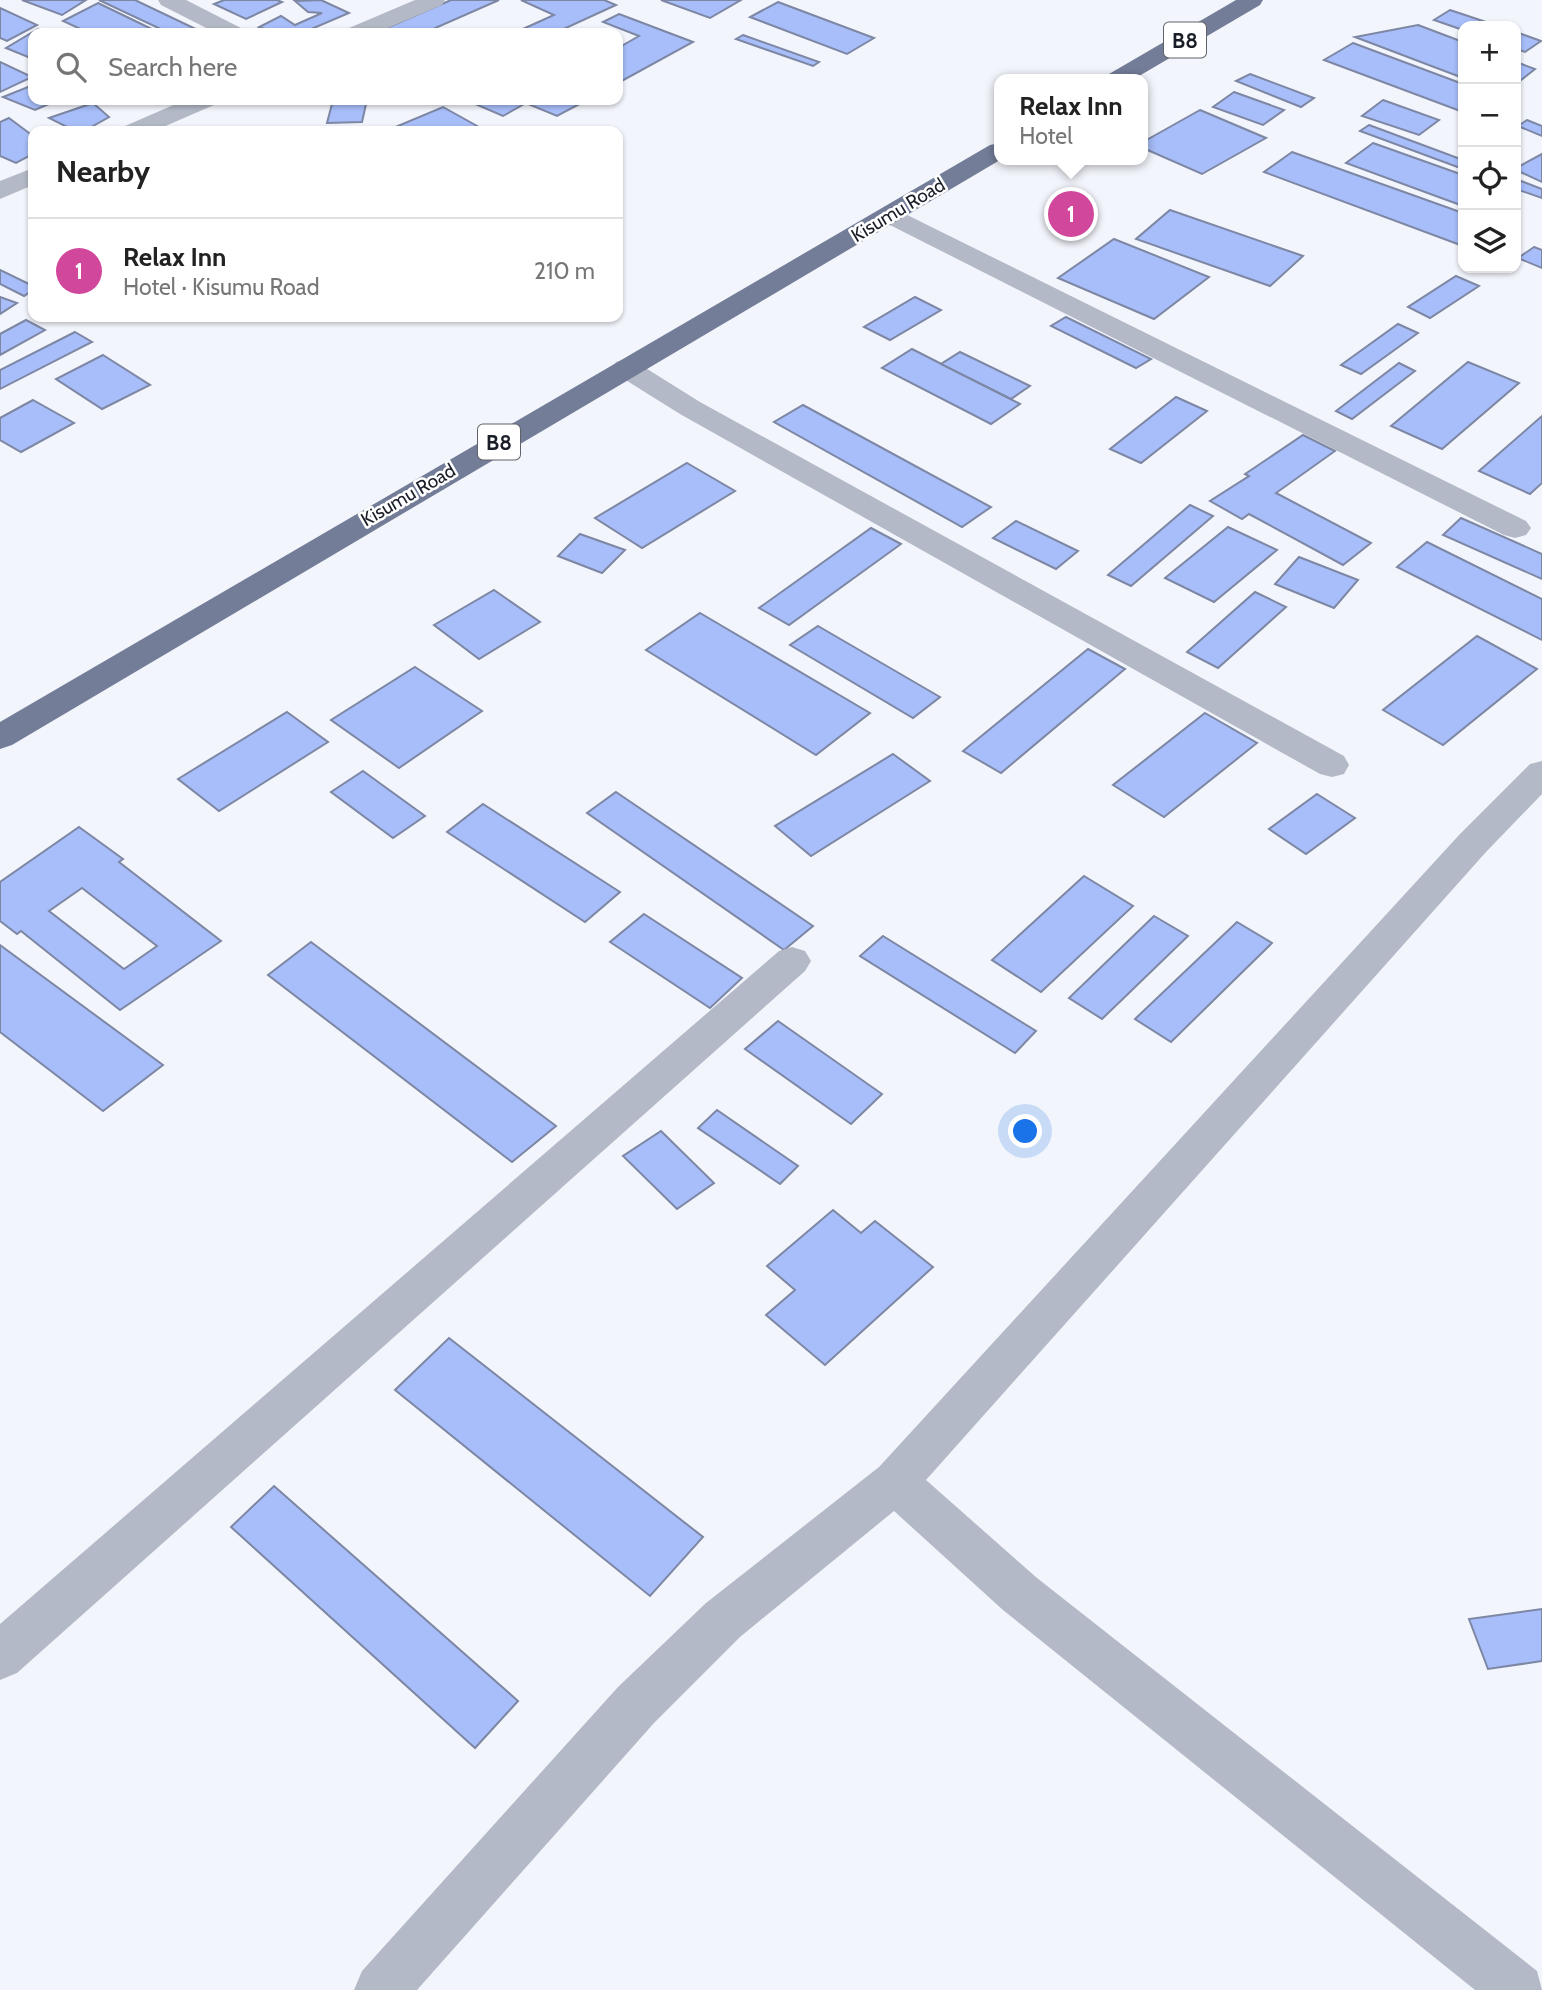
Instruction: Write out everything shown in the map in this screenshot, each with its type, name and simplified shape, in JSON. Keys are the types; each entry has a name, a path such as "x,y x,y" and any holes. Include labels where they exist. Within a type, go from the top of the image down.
{"highway":[{"name":"B8","path":"1126,74 1252,0"},
{"name":"Kisumu Road","path":"0,737 994,153"}],"street":[{"path":"169,0 223,28"},
{"path":"369,28 434,0"},
{"path":"145,126 194,105"},
{"path":"0,191 28,178"},
{"path":"891,215 1515,528"},
{"path":"626,368 690,408 1332,765"},
{"path":"381,1990 636,1705 723,1620 895,1482 1473,842 1542,773"},
{"path":"0,1656 792,961"},
{"path":"895,1482 1020,1594 1518,1990"}],"building":[{"path":"22,0 86,0 62,15"},
{"path":"99,0 135,0 194,28 158,28"},
{"path":"224,0 282,2 246,19 214,4"},
{"path":"321,0 349,13 314,28 259,27 281,16 295,25 322,13 308,12 295,1"},
{"path":"451,0 499,0 435,28 387,28"},
{"path":"521,0 604,0 616,5 566,28 525,28 554,15"},
{"path":"661,0 741,0 710,18"},
{"path":"778,2 874,38 847,54 750,17"},
{"path":"98,3 150,28 78,28 63,21"},
{"path":"0,8 37,25 7,41 0,38"},
{"path":"1450,10 1483,21 1458,21 1458,28 1434,20"},
{"path":"619,14 693,42 623,80 623,45 639,36 603,22"},
{"path":"1418,25 1458,40 1458,76 1355,37"},
{"path":"1521,34 1541,41 1525,52 1521,51"},
{"path":"28,35 28,57 6,48"},
{"path":"743,35 819,62 813,66 736,39"},
{"path":"1353,43 1458,82 1458,110 1324,60"},
{"path":"0,62 28,75 28,79 0,92"},
{"path":"1521,64 1535,69 1521,80"},
{"path":"1250,74 1314,98 1301,107 1236,81"},
{"path":"28,87 28,105 46,105 35,110 3,97"},
{"path":"1234,92 1284,110 1263,125 1213,107"},
{"path":"1383,100 1439,120 1419,135 1362,116"},
{"path":"87,105 95,105 109,117 93,126 65,126 49,118"},
{"path":"332,105 366,105 362,122 327,123"},
{"path":"478,105 522,105 503,116"},
{"path":"531,105 578,105 557,116"},
{"path":"443,107 477,126 398,126"},
{"path":"1200,110 1266,138 1202,174 1148,150 1148,139"},
{"path":"9,118 28,132 28,157 16,163 0,156 0,122"},
{"path":"1527,120 1542,126 1542,136 1521,127"},
{"path":"1369,125 1458,158 1458,167 1360,131"},
{"path":"1373,143 1458,173 1458,204 1346,163"},
{"path":"1292,152 1458,211 1458,244 1264,172"},
{"path":"1542,154 1542,182 1521,172 1521,165"},
{"path":"1521,181 1542,189 1542,198 1521,191"},
{"path":"1170,210 1303,256 1270,286 1136,239"},
{"path":"1114,239 1209,277 1154,319 1058,278"},
{"path":"1534,247 1542,250 1542,268 1521,259 1521,256"},
{"path":"0,270 28,284 28,293 24,296 0,284"},
{"path":"1456,276 1479,286 1430,318 1408,307"},
{"path":"0,297 17,303 0,314"},
{"path":"915,297 941,310 890,340 864,327"},
{"path":"1066,317 1151,359 1136,368 1051,326"},
{"path":"26,320 45,330 0,355 0,334"},
{"path":"1398,324 1418,333 1361,374 1341,365"},
{"path":"75,332 92,342 0,389 0,370"},
{"path":"912,349 1020,404 991,424 882,368"},
{"path":"960,352 1030,386 1011,399 941,364"},
{"path":"103,355 150,385 102,409 56,379"},
{"path":"1468,362 1519,383 1442,449 1391,426"},
{"path":"1399,363 1415,371 1352,419 1336,411"},
{"path":"1176,397 1207,411 1141,463 1110,449"},
{"path":"33,400 74,423 21,452 0,440 0,418"},
{"path":"803,405 991,507 962,527 774,422"},
{"path":"1542,416 1542,483 1530,494 1479,471"},
{"path":"1303,435 1335,451 1276,493 1371,543 1343,565 1249,514 1242,519 1210,501 1249,476 1245,474"},
{"path":"687,463 735,491 642,548 595,518"},
{"path":"1190,505 1213,516 1131,586 1108,575"},
{"path":"1461,518 1542,554 1542,579 1443,535"},
{"path":"1016,521 1078,551 1056,569 993,538"},
{"path":"1228,527 1277,550 1214,602 1165,578"},
{"path":"871,528 901,544 789,625 759,608"},
{"path":"580,534 625,550 602,573 558,556"},
{"path":"1427,542 1542,599 1542,640 1397,567"},
{"path":"1299,557 1358,580 1334,608 1275,584"},
{"path":"494,590 540,622 479,659 434,625"},
{"path":"1255,592 1286,607 1218,668 1187,652"},
{"path":"700,613 870,713 816,755 646,650"},
{"path":"818,626 940,697 913,718 790,645"},
{"path":"1477,636 1537,669 1443,745 1383,710"},
{"path":"1088,649 1125,669 1001,773 963,751"},
{"path":"415,667 482,711 399,768 331,720"},
{"path":"287,712 328,742 219,811 178,779"},
{"path":"1205,713 1257,743 1164,817 1113,785"},
{"path":"893,754 930,781 811,856 775,826"},
{"path":"363,771 425,816 393,838 331,792"},
{"path":"616,792 813,926 784,950 587,813"},
{"path":"1317,794 1355,818 1306,854 1269,829"},
{"path":"483,804 620,892 585,922 447,832"},
{"path":"79,827 123,859 119,862 221,941 120,1010 21,931 17,934 0,921 0,882","holes":["82,888 157,946 124,969 49,911"]},
{"path":"1084,876 1133,906 1041,992 992,960"},
{"path":"644,914 742,978 710,1008 610,942"},
{"path":"1154,916 1188,936 1102,1019 1069,998"},
{"path":"1237,922 1272,943 1171,1042 1135,1019"},
{"path":"883,936 1036,1031 1015,1053 860,956"},
{"path":"311,942 556,1126 512,1162 268,975"},
{"path":"0,945 163,1065 103,1111 0,1032"},
{"path":"778,1021 882,1094 851,1124 745,1049"},
{"path":"717,1110 798,1166 780,1184 698,1128"},
{"path":"661,1131 714,1183 677,1209 623,1156"},
{"path":"833,1210 861,1233 875,1221 933,1267 825,1365 766,1315 795,1290 767,1266"},
{"path":"449,1338 703,1537 650,1596 395,1390"},
{"path":"274,1486 518,1701 475,1748 231,1527"},
{"path":"1542,1609 1542,1661 1488,1669 1469,1619"}],"place":[{"name":"Relax Inn","path":"1071,214"}]}
